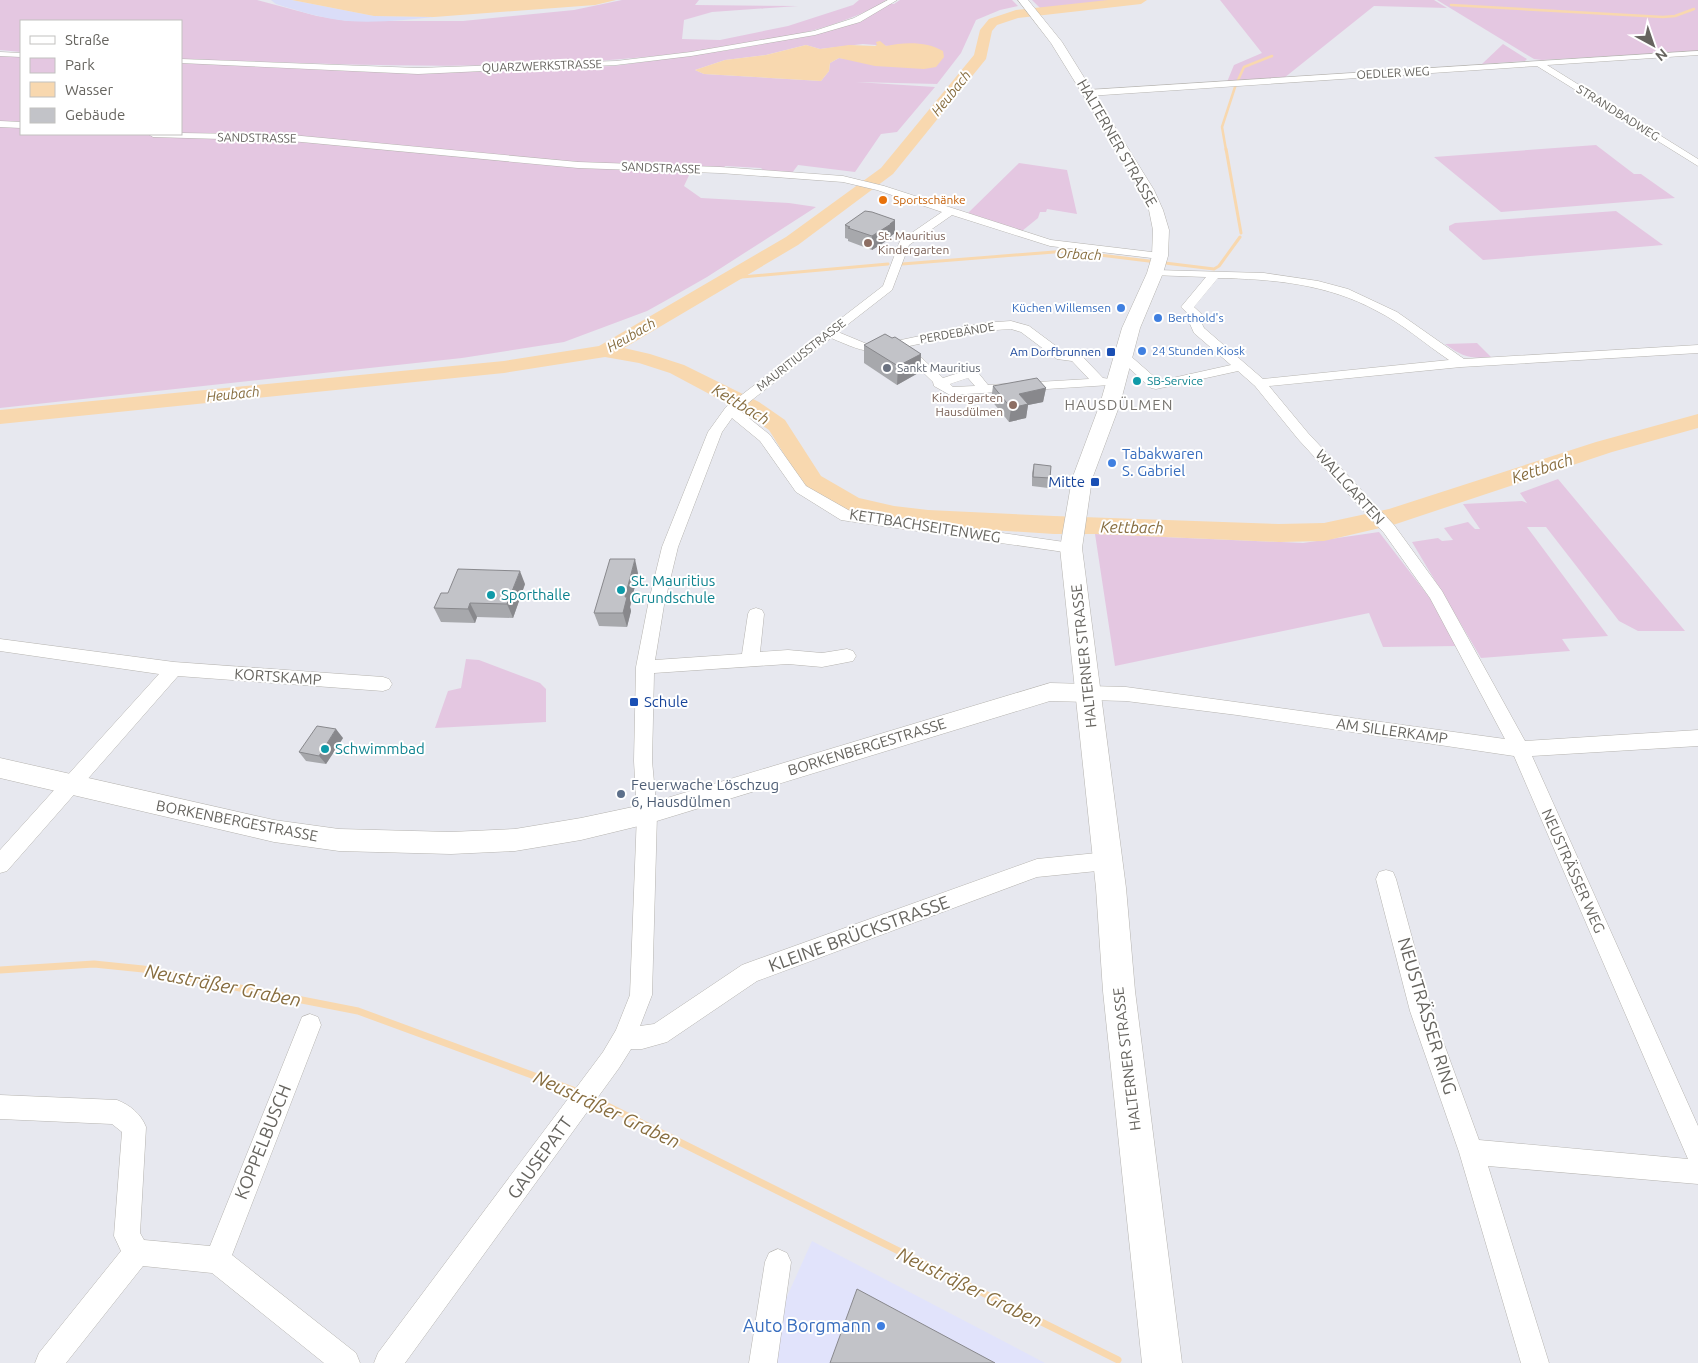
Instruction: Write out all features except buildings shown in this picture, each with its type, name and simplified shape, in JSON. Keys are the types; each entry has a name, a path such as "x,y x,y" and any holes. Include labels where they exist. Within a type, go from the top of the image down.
{"main road":[{"name":"HALTERNER STRASSE","path":"1027,4 1039,18 1088,93 1139,176 1156,210 1161,230 1158,264 1131,328 1122,355 1106,382 1110,404 1085,469 1073,535 1119,991 1162,1363"}],"street":[{"name":"QUARZWERKSTRASSE","path":"182,61 418,70 616,63 691,54 815,33 857,20 893,0"},
{"name":"OEDLER WEG","path":"1088,93 1698,53"},
{"path":"0,54 20,55"},
{"name":"STRANDBADWEG","path":"1539,64 1698,163"},
{"path":"0,124 20,125"},
{"name":"SANDSTRASSE","path":"168,135 211,138 291,138 578,165 720,170 843,179 880,188 1050,243 1158,264"},
{"name":"MAURITIUSSTRASSE","path":"647,814 643,761 644,668 656,605 670,547 715,432 734,408 888,288 904,244 950,211"},
{"path":"1158,264 1214,275 1298,280 1344,292 1385,310 1461,363"},
{"name":"WALLGARTEN","path":"1214,275 1187,307 1200,318 1196,324 1198,330 1260,383 1303,436 1389,529 1436,595"},
{"name":"PERDEBÄNDE","path":"829,334 865,348 877,349 982,327 1011,325 1025,330 1061,356 1076,357 1106,382"},
{"path":"900,344 939,383 950,391 1106,382"},
{"path":"1260,383 1461,363 1698,349"},
{"path":"1122,355 1156,385 1241,367"},
{"name":"KETTBACHSEITENWEG","path":"734,408 765,438 801,489 846,516 1073,535"},
{"name":"NEUSTRÄSSER WEG","path":"1436,595 1520,749 1698,1154"},
{"path":"750,660 756,614"},
{"name":"KORTSKAMP","path":"0,645 174,669 383,684"},
{"path":"644,668 788,658 822,660 847,656"},
{"path":"0,864 174,669"},
{"name":"BORKENBERGESTRASSE","path":"0,768 274,831 339,840 451,843 516,840 581,829 647,814 1050,692 1088,693"},
{"name":"AM SILLERKAMP","path":"1088,693 1126,694 1237,708 1520,749 1698,738"},
{"name":"GAUSEPATT","path":"388,1363 578,1107 625,1037 640,995 647,814"},
{"name":"KLEINE BRÜCKSTRASSE","path":"625,1037 642,1038 659,1034 750,973 1037,868 1107,862"},
{"name":"NEUSTRÄSSER RING","path":"1386,879 1421,1011 1471,1152 1535,1363"},
{"name":"KOPPELBUSCH","path":"217,1260 310,1025"},
{"path":"0,1107 117,1112 134,1127 127,1236 137,1252"},
{"path":"1471,1152 1698,1172"},
{"path":"137,1252 217,1260 346,1363"},
{"path":"49,1363 137,1252"},
{"path":"763,1363 778,1262"}],"shaded area":[{"path":"812,1241 1045,1363 772,1363 780,1312"}],"green space":[{"path":"0,0 257,0 317,16 348,21 463,21 574,10 622,0 699,0 695,5 798,6 712,12 684,20 682,39 720,40 788,26 853,5 859,0 886,0 881,4 894,4 900,0 1012,0 1018,6 1000,10 976,20 961,53 937,84 856,82 935,87 897,132 881,134 855,172 798,165 792,173 765,172 761,168 725,166 724,168 692,169 684,186 701,198 789,203 816,207 707,277 647,311 564,342 462,358 0,408 0,54 20,55 20,135 182,135 182,61 418,71 614,66 736,49 817,33 840,27 873,8 812,31 769,40 640,58 574,62 443,66 182,59 182,20 20,20 20,52 0,50","holes":["863,44 889,46 902,66 839,58 830,63 829,71 821,81 704,74 695,70 725,60 766,55 806,45 820,49"]},
{"path":"1032,0 1124,0 1041,9"},
{"path":"1220,0 1434,0 1447,8 1374,6 1284,78 1227,82 1234,65 1262,53"},
{"path":"1437,0 1698,0 1698,51 1534,59"},
{"path":"1503,44 1527,59 1525,61 1482,64"},
{"path":"1596,145 1634,174 1641,174 1675,198 1501,212 1434,157"},
{"path":"1019,163 1067,170 1077,214 1047,209 1046,212 1040,212 1038,218 1022,231 968,213"},
{"path":"1616,211 1663,245 1483,260 1449,230 1449,226 1455,223"},
{"path":"1477,343 1491,357 1477,358 1467,356 1445,344"},
{"path":"1558,479 1685,631 1638,631 1619,621 1546,527 1527,527 1608,636 1562,639 1570,651 1481,658 1412,542 1438,538 1442,541 1453,540 1444,528 1468,522 1475,529 1480,529 1463,504 1522,501 1527,503 1520,493"},
{"path":"1379,532 1433,602 1457,646 1383,647 1369,613 1115,666 1095,534 1303,543"},
{"path":"466,659 479,660 540,683 546,689 546,722 435,728 448,691 461,688"}],"sand":[{"path":"271,0 292,0 374,16 434,17 359,22 348,21 303,12 276,4"}],"water":[{"path":"292,0 616,0 595,5 434,17 374,16"},
{"path":"880,41 886,46 907,43 930,45 943,51 944,57 936,67 924,69 875,66 839,58 830,63 829,71 821,81 704,74 695,70 725,60 766,55 806,45 820,49 849,45 875,46 877,45 876,42"}],"waterway":[{"name":"Heubach","path":"605,351 792,241 887,171 981,56 986,30 993,22 1016,14 1141,0"},
{"name":"Orbach","path":"1451,5 1663,17 1675,16 1694,9"},
{"name":"Orbach","path":"1238,80 1244,67 1272,56"},
{"name":"Orbach","path":"1226,150 1222,127 1236,84"},
{"name":"Orbach","path":"1226,149 1241,233"},
{"name":"Orbach","path":"902,264 1067,251 1214,269 1219,266 1240,237"},
{"name":"Orbach","path":"731,278 888,264"},
{"name":"Heubach","path":"0,417 504,367 605,351"},
{"name":"Kettbach","path":"605,351 643,358 677,369 751,407 777,425 813,482 852,505 894,514 928,518 1054,525 1279,533 1324,532 1393,517 1604,447 1698,421"},
{"name":"Neusträßer Graben","path":"0,970 94,964 143,969 358,1011 581,1093"},
{"name":"Neusträßer Graben","path":"591,1098 1118,1360"}],"place":[{"name":"Sportschänke","path":"883,200"},
{"name":"St. Mauritius Kindergarten","path":"868,243"},
{"name":"Küchen Willemsen","path":"1121,308"},
{"name":"Berthold's","path":"1158,318"},
{"name":"24 Stunden Kiosk","path":"1142,351"},
{"name":"Am Dorfbrunnen","path":"1111,352"},
{"name":"Sankt Mauritius","path":"887,368"},
{"name":"SB-Service","path":"1137,381"},
{"name":"Kindergarten Hausdülmen","path":"1013,405"},
{"name":"Tabakwaren S. Gabriel","path":"1112,463"},
{"name":"Mitte","path":"1095,482"},
{"name":"St. Mauritius Grundschule","path":"621,590"},
{"name":"Sporthalle","path":"491,595"},
{"name":"Schule","path":"634,702"},
{"name":"Schwimmbad","path":"325,749"},
{"name":"Feuerwache Löschzug 6, Hausdülmen","path":"621,794"},
{"name":"Auto Borgmann","path":"881,1326"}],"district":[{"name":"HAUSDÜLMEN","path":"1119,405"}]}
